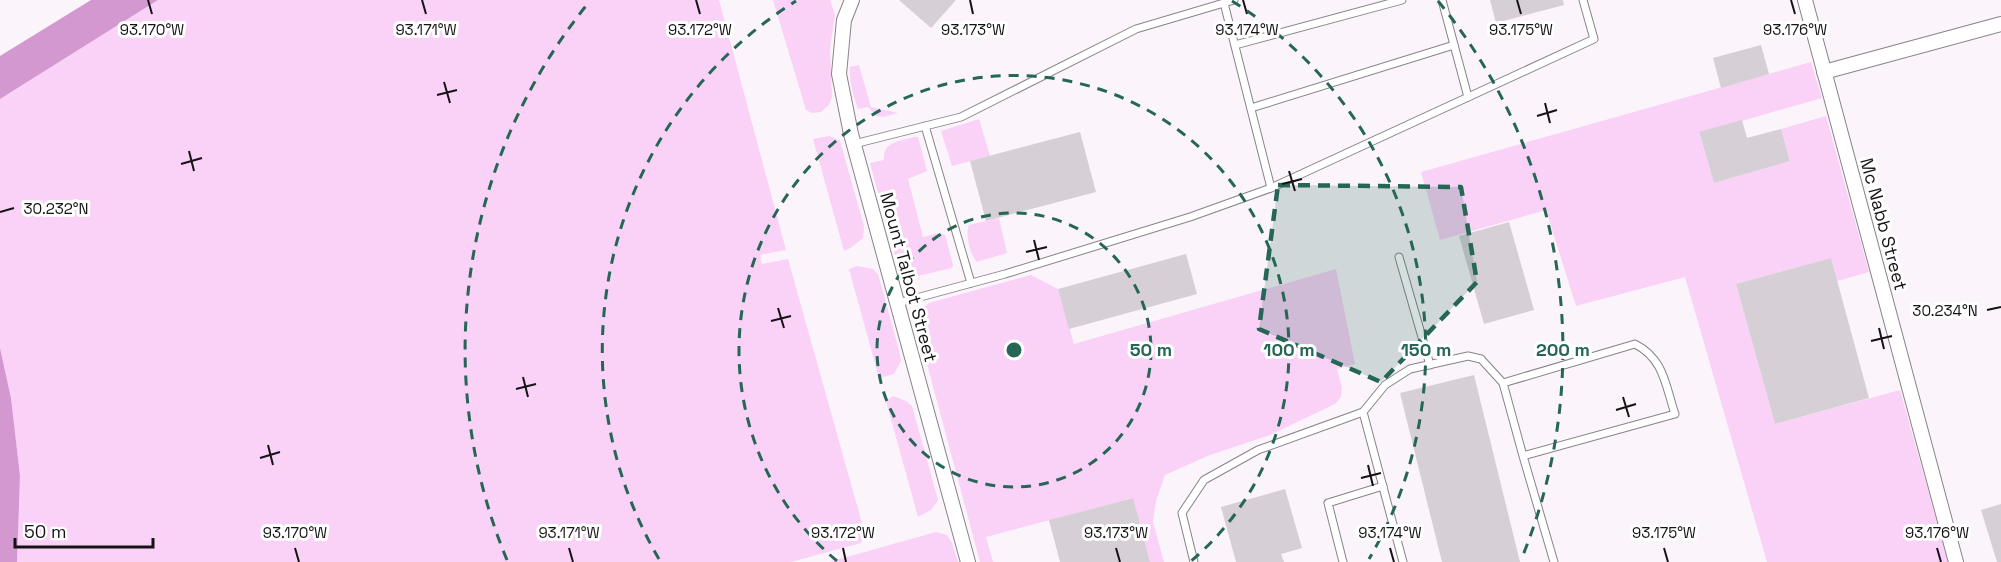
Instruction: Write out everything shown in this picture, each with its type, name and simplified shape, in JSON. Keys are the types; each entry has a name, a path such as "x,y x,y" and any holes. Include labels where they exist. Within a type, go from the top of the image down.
{"street":[{"name":"Mount Talbot Street","path":"852,0 844,20 839,74 854,144 968,562"},
{"name":"Mc Nabb Street","path":"1804,0 1956,562"},
{"path":"1824,72 2001,24"}],"lane":[{"path":"854,144 961,117 1136,29 1234,0"},
{"path":"1235,45 1402,0"},
{"path":"1442,0 1468,98"},
{"path":"898,303 1190,217 1272,188 1594,39 1583,0"},
{"path":"1224,3 1272,188"},
{"path":"1251,108 1454,45"},
{"path":"925,126 971,283"},
{"path":"1399,257 1430,365"},
{"path":"1503,383 1635,344 1647,350 1657,360 1675,414 1523,456"},
{"path":"1194,562 1182,513 1204,480 1258,450 1363,412 1385,385 1410,369 1468,356 1481,358 1503,383 1554,562"},
{"path":"1363,412 1403,562"},
{"path":"1343,562 1328,503 1383,486"}],"highlighted area":[{"path":"1278,185 1461,187 1477,282 1381,382 1259,329"}],"shaded area":[{"path":"91,0 158,0 0,99 0,56"},
{"path":"158,0 719,0 786,250 760,255 762,264 788,259 865,534 861,543 791,562 17,562 20,476 11,398 0,348 0,99"},
{"path":"773,0 830,0 835,15 830,48 832,97 829,105 821,112 812,113 806,110"},
{"path":"1811,62 1822,98 1699,133 1714,183 1790,161 1781,129 1826,116 1869,272 1837,281 1831,258 1736,284 1775,424 1900,390 1948,562 1767,562 1685,277 1576,306 1546,210 1440,240 1421,172"},
{"path":"859,65 871,107 898,113 884,117 876,116 868,107 858,109 852,88 850,67"},
{"path":"979,119 990,156 952,166 941,131"},
{"path":"829,136 840,141 864,226 863,238 844,251 813,139"},
{"path":"918,137 927,171 908,179 923,237 939,233 945,235 953,265 952,268 918,276 910,264 898,267 870,163 884,160 886,149 893,143"},
{"path":"999,218 1007,253 977,262 969,244 969,225"},
{"path":"857,266 873,269 878,274 901,361 894,374 879,378 849,269"},
{"path":"1336,269 1355,364 1337,369 1342,387 1341,397 1335,404 1270,435 1210,455 1165,475 1156,501 1153,522 1164,562 1150,562 1132,498 986,537 993,562 980,562 915,319 925,315 925,307 929,303 1031,275 1058,289 1074,344"},
{"path":"0,348 11,398 20,476 17,562 0,562"},
{"path":"893,396 912,406 938,500 931,510 918,517 886,401"},
{"path":"936,532 947,535 958,562 829,562"}],"building":[{"path":"899,0 956,0 931,28"},
{"path":"1490,0 1563,0 1564,5 1496,23"},
{"path":"1761,45 1769,74 1721,88 1713,58"},
{"path":"1742,120 1747,138 1781,129 1790,161 1714,183 1699,132"},
{"path":"1080,132 1096,192 986,221 970,161"},
{"path":"1509,222 1534,310 1484,324 1459,236"},
{"path":"1186,254 1197,294 1069,329 1058,289"},
{"path":"1831,258 1869,398 1775,424 1736,284"},
{"path":"1474,375 1520,562 1442,562 1400,393"},
{"path":"1285,489 1302,548 1281,554 1284,562 1236,562 1221,507"},
{"path":"1133,498 1150,562 1060,562 1049,520"},
{"path":"2001,504 2001,562 1997,562 1981,510"}]}
